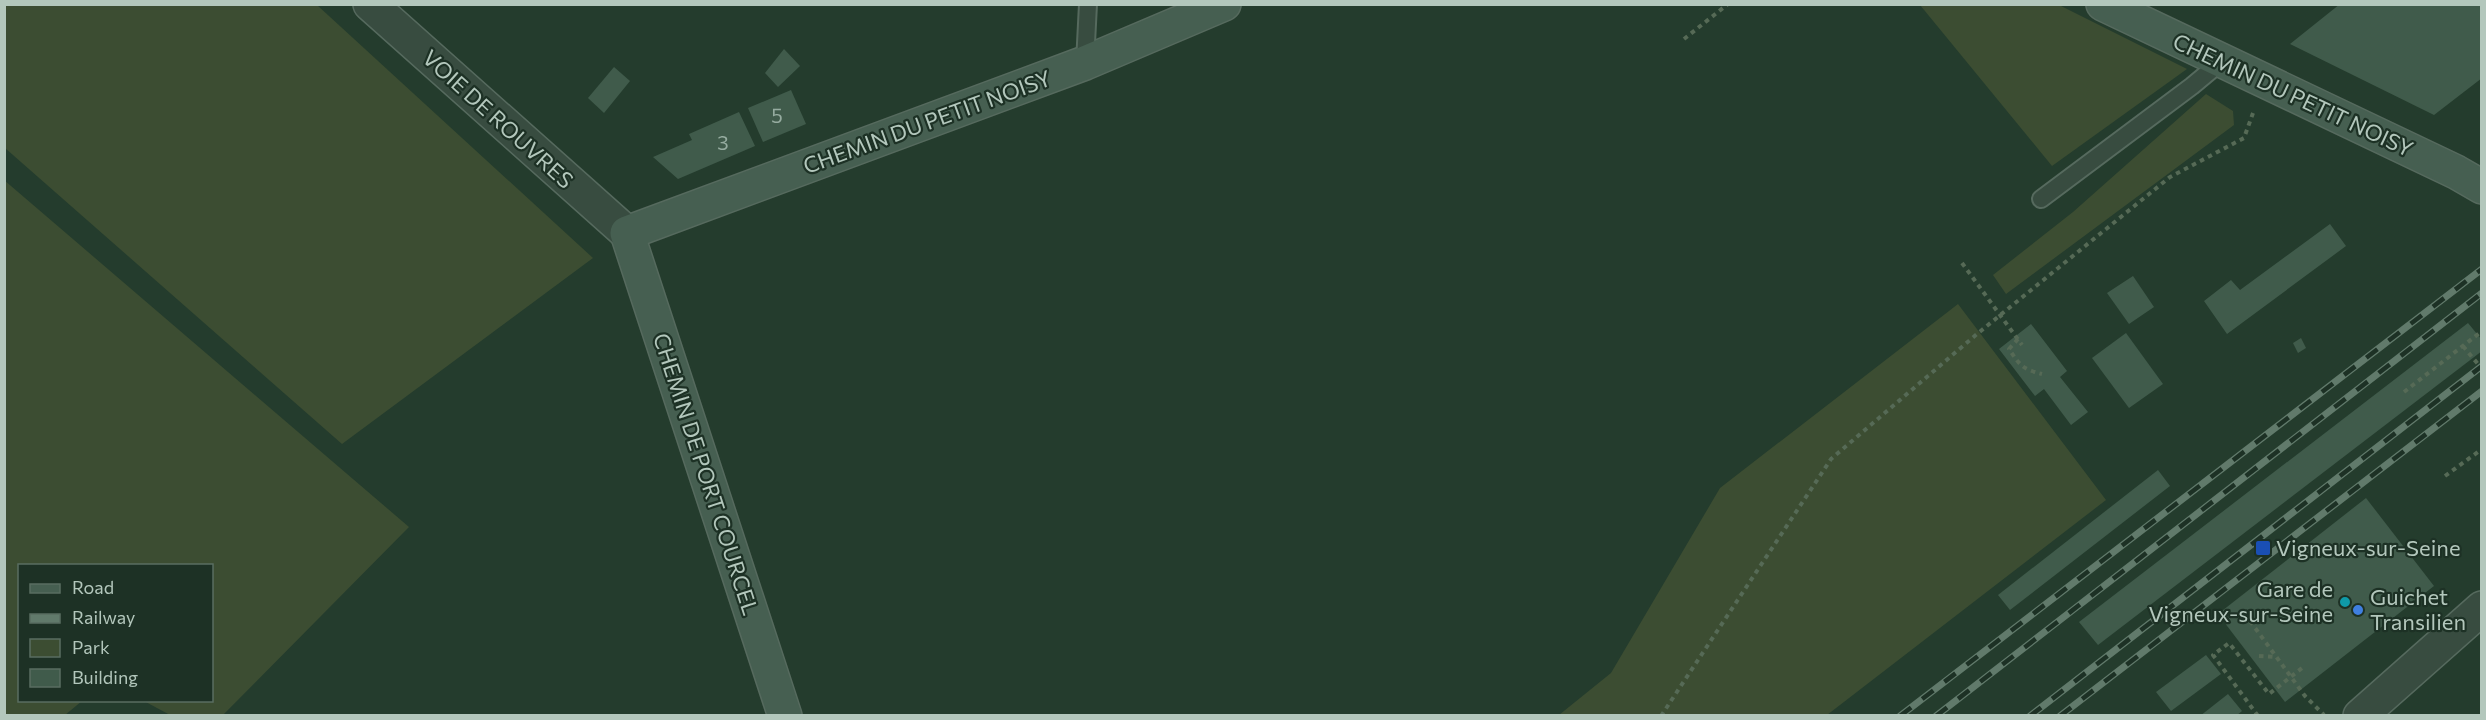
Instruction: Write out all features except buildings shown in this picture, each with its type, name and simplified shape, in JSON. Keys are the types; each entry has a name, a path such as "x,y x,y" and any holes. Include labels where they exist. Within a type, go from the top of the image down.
{"street":[{"name":"VOIE DE ROUVRES","path":"370,4 627,233"},
{"name":"CHEMIN DU PETIT NOISY","path":"627,233 1085,63 1224,4"},
{"name":"CHEMIN DU PETIT NOISY","path":"2103,4 2446,167 2481,188"},
{"name":"CHEMIN DE PORT COURCEL","path":"627,233 785,716"},
{"path":"2360,716 2481,608"}],"lane":[{"path":"1085,63 1088,4"},
{"path":"2041,199 2222,61"}],"path":[{"path":"1684,39 1728,4"},
{"path":"1661,716 1831,459 2102,230 2170,177 2244,138 2255,109"},
{"path":"1962,263 2022,345"},
{"path":"2404,392 2481,331"},
{"path":"2018,339 2009,350 2023,369 2042,374"},
{"path":"2463,346 2481,369"},
{"path":"2445,476 2481,449"},
{"path":"2250,621 2305,696 2324,716"},
{"path":"2258,716 2213,655 2229,643 2269,694 2302,668"},
{"path":"2259,656 2277,657"}],"green space":[{"path":"5,4 317,5 593,258 342,444 5,148"},
{"path":"1920,5 2059,5 2187,69 2052,166"},
{"path":"2206,94 2233,111 2234,125 2006,294 1993,275 2073,212"},
{"path":"4,180 409,527 223,715 170,715 146,702 213,702 213,564 18,564 18,702 81,702 65,715 5,715"},
{"path":"1958,304 2106,500 1827,715 1559,715 1611,673 1720,488"}],"railway":[{"path":"1900,716 2482,269"},
{"path":"1936,716 2482,293"},
{"path":"2030,716 2482,366"},
{"path":"2060,716 2482,391"}],"place":[{"name":"Vigneux-sur-Seine","path":"2263,548"},
{"name":"Gare de Vigneux-sur-Seine","path":"2345,602"},
{"name":"Guichet Transilien","path":"2358,610"}]}
